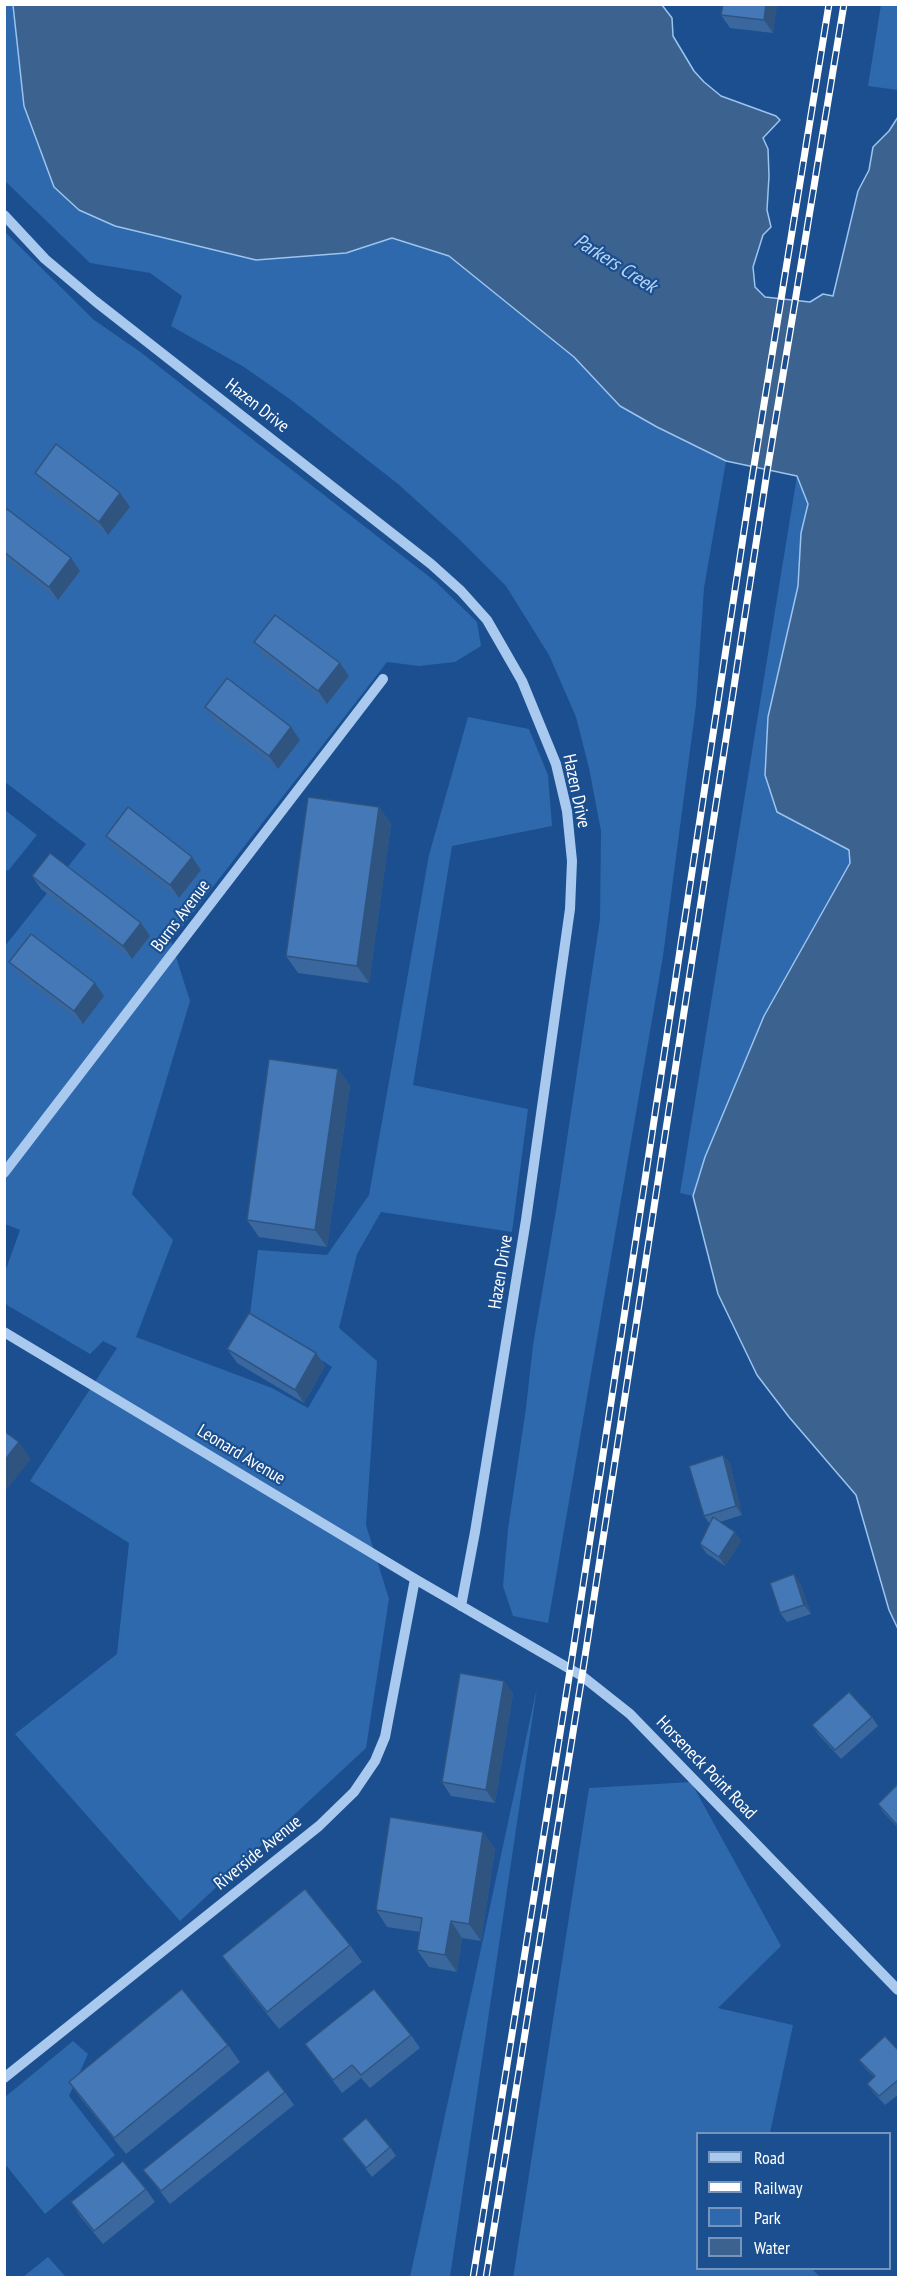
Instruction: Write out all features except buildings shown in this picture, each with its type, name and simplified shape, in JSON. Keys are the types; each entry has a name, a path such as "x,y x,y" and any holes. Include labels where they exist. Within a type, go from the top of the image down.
{"street":[{"name":"Hazen Drive","path":"4,214 45,259 432,564 460,591 487,620 522,681 556,764 567,812 573,861 570,909 524,1231 461,1606"},
{"name":"Burns Avenue","path":"4,1173 383,679"},
{"name":"Leonard Avenue","path":"4,1332 461,1606"},
{"name":"Riverside Avenue","path":"4,2078 319,1826 354,1792 375,1761 385,1737 415,1579"},
{"name":"Horseneck Point Road","path":"461,1606 582,1676 630,1714 898,1990"}],"green space":[{"path":"4,5 13,5 24,106 54,187 115,226 179,240 322,253 346,253 392,238 449,256 574,357 594,378 657,427 726,461 704,588 696,705 663,956 548,1623 513,1616 503,1586 508,1529 533,1345 558,1199 600,919 601,831 576,717 549,655 506,586 459,539 398,484 291,400 244,367 171,326 182,296 150,273 90,263 5,181"},
{"path":"881,5 898,5 898,90 868,86"},
{"path":"4,231 94,320 139,351 436,582 477,622 481,646 455,662 419,666 387,662 171,941 190,1001 132,1194 173,1240 136,1337 272,1388 308,1408 332,1367 250,1314 258,1250 327,1255 369,1195 429,855 468,717 529,729 548,775 552,826 452,846 413,1085 528,1109 512,1232 381,1212 357,1254 339,1328 377,1361 366,1525 389,1599 366,1748 180,1921 15,1734 117,1654 129,1543 30,1481 117,1348 103,1341 90,1354 7,1305 5,1301 5,1272 20,1230 5,1224 4,1220 5,946 86,844 5,782"},
{"path":"797,476 808,504 801,533 777,812 849,850 850,863 764,1016 705,1157 693,1196 680,1193"},
{"path":"5,810 37,835 8,871 5,868"},
{"path":"537,1687 450,2277 410,2277 479,1958"},
{"path":"691,1782 781,1946 718,2008 793,2025 770,2132 696,2132 696,2270 813,2270 820,2277 513,2278 589,1788"},
{"path":"73,2041 88,2054 69,2096 115,2155 45,2214 5,2164 5,2097"},
{"path":"48,2257 66,2277 23,2277"}],"water":[{"name":"Parkers Creek","path":"13,5 662,5 672,18 673,36 694,71 704,82 721,96 776,116 780,120 763,138 768,149 767,210 771,227 763,235 753,267 755,287 765,297 810,302 823,294 833,296 858,191 869,170 873,147 889,131 898,117 898,1629 889,1610 856,1495 789,1417 757,1375 718,1294 693,1196 705,1157 764,1016 850,863 849,850 777,812 765,775 768,717 798,586 801,533 808,504 797,476 726,461 620,406 574,357 449,256 392,238 346,253 256,260 115,226 79,210 54,187 24,106"}],"railway":[{"path":"473,2278 570,1671 753,472 829,4"},
{"path":"486,2278 582,1676 767,472 844,4"}]}
